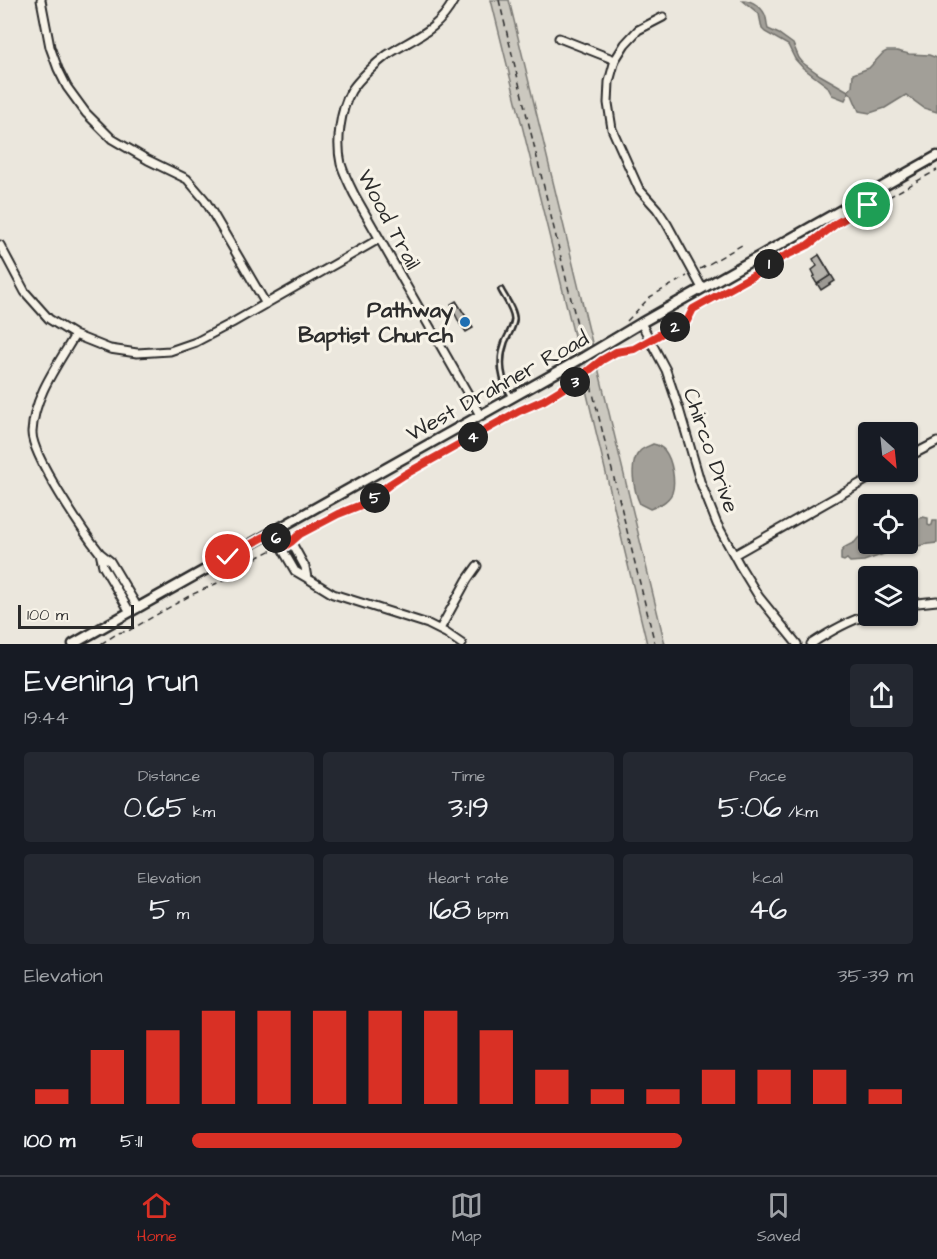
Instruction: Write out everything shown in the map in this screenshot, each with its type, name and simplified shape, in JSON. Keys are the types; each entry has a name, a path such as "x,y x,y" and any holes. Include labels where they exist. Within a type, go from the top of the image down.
{"street":[{"path":"41,0 50,47 58,69 67,87 86,113 112,139 139,156 187,179 205,200 266,304"},
{"name":"Wood Trail","path":"454,0 433,28 378,62 351,92 339,129 341,164 346,179 480,415"},
{"path":"663,17 638,30 615,60 609,82 608,103 612,129 639,189 667,224 702,288"},
{"path":"559,38 615,60"},
{"name":"West Drahner Road","path":"73,644 937,156"},
{"path":"0,245 25,292 49,319 75,335 110,349 137,353 170,351 196,342 380,239"},
{"path":"0,264 8,260"},
{"name":"Chirco Drive","path":"641,323 666,370 680,409 700,481 717,524 759,597 797,644"},
{"path":"75,335 43,389 35,412 32,435 38,455 82,530 100,553 103,566 134,610"},
{"path":"918,452 937,442"},
{"path":"734,555 863,482"},
{"path":"283,527 305,567 307,578"},
{"path":"273,532 295,571 333,594 420,621 440,629 462,644"},
{"path":"440,629 477,566"},
{"path":"918,603 937,601"},
{"path":"811,644 825,634 858,618"}],"lane":[{"path":"501,290 515,319 501,355 501,372 512,397"}],"path":[{"path":"499,0 655,644"},
{"path":"868,205 889,197 937,170"},
{"path":"291,542 309,529 366,503 404,475 519,411 544,400 585,375 602,360 616,352 634,349 673,327 683,325 693,309 756,274 768,264 808,245 857,211"},
{"path":"622,325 650,297 742,245"},
{"path":"101,644 191,595 224,581 249,562 280,545"}],"shaded area":[{"path":"491,0 509,0 665,644 647,644"},
{"path":"742,0 750,1 760,8 765,14 768,29 793,44 803,63 848,91 852,87 853,74 869,68 887,51 929,55 937,58 937,112 924,108 906,95 885,108 870,113 859,111 849,92 845,100 832,95 827,86 795,59 788,45 765,32 762,29 759,14"},
{"path":"653,444 665,451 671,465 674,483 668,499 650,509 640,504 634,485 633,470 636,456 644,448"},
{"path":"918,518 928,518 930,526 933,521 937,521 937,543 918,546"},
{"path":"858,538 858,554 884,554 864,561 841,560 841,552"}],"building":[{"path":"819,255 831,275 817,284 812,270 817,266 813,259"},
{"path":"456,301 468,320 460,324 451,304"}],"place":[{"name":"Pathway Baptist Church","path":"465,322"}],"route":[{"path":"228,557 273,532 280,545 285,546 300,534 338,514 366,503 404,475 519,411 544,400 585,375 602,360 616,352 634,349 673,327 683,325 693,309 756,274 768,264 808,245 837,223 868,205"}]}
